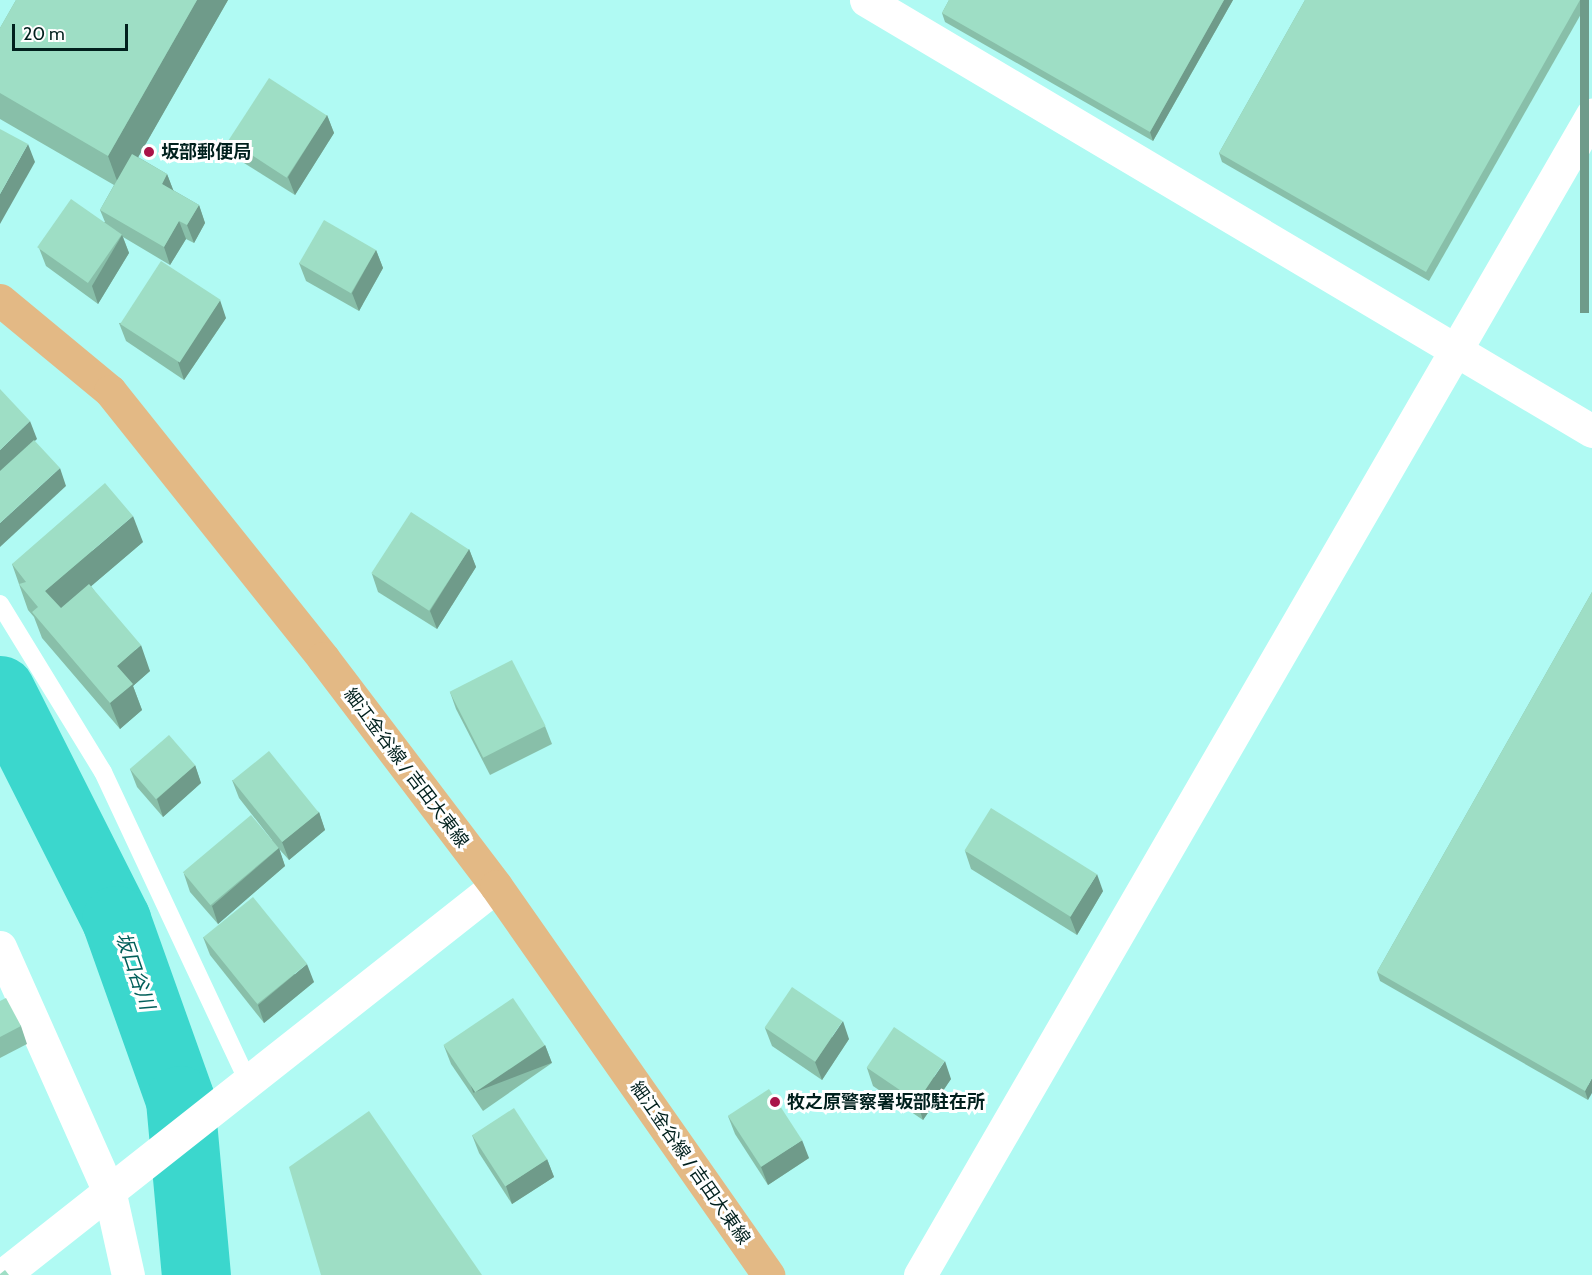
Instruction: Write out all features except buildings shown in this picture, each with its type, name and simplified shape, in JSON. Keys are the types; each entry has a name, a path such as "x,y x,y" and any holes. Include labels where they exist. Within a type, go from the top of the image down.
{"main road":[{"name":"細江金谷線 / 吉田大東線","path":"0,300 110,391 496,886 768,1275"}],"street":[{"path":"866,0 1592,431"},
{"path":"920,1275 1453,349 1592,115"},
{"path":"3,1275 110,1194 236,1090 496,886"},
{"path":"0,947 110,1194 128,1275"}],"lane":[{"path":"0,604 103,772 236,1090"}],"waterway":[{"name":"坂口谷川","path":"0,690 116,920 180,1100 196,1275"}],"place":[{"name":"坂部郵便局","path":"149,152"},
{"name":"牧之原警察署坂部駐在所","path":"775,1102"}]}
